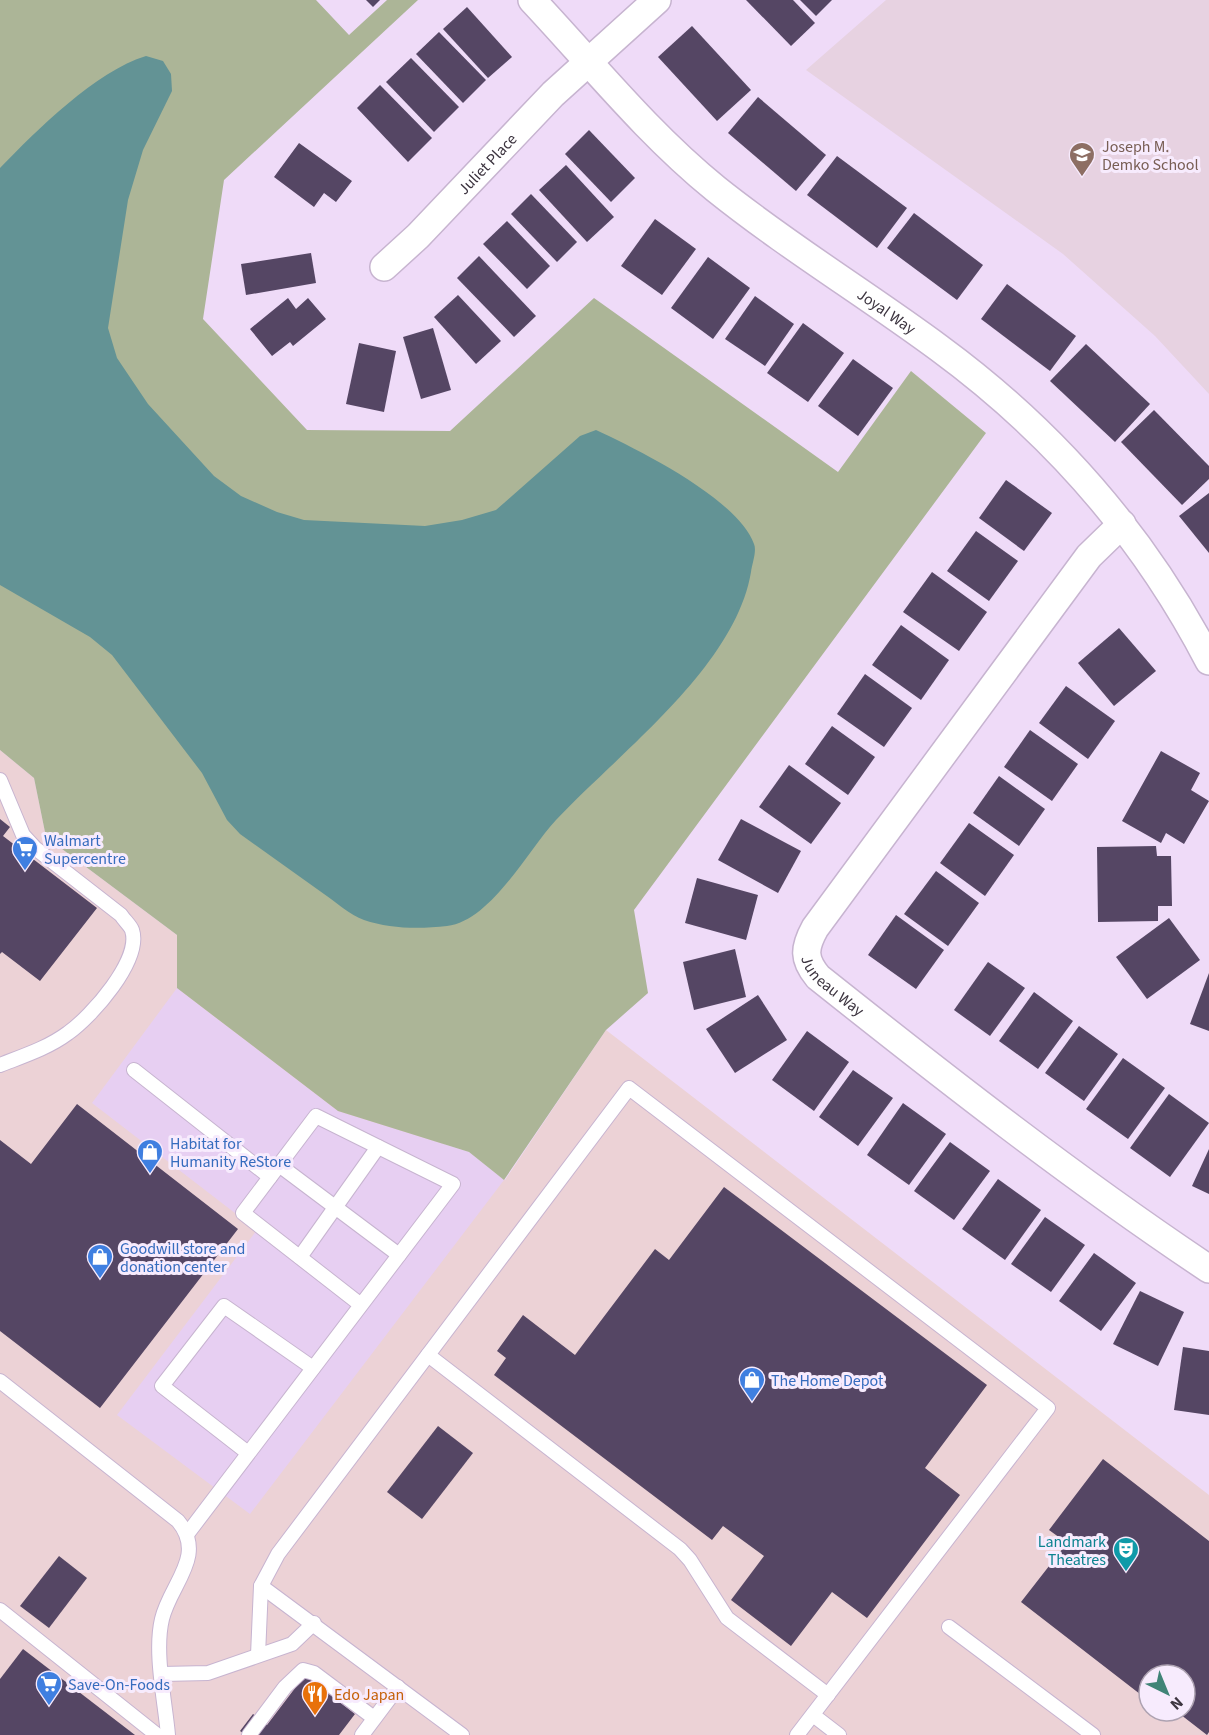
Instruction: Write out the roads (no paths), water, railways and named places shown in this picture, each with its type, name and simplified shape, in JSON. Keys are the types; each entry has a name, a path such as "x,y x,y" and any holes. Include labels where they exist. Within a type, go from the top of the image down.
{"street":[{"name":"Joyal Way","path":"532,0 657,135 714,187 939,348 1022,415 1072,465 1122,525 1160,578 1209,661"},
{"path":"589,61 657,0"},
{"name":"Juliet Place","path":"384,267 418,236 527,120 589,61"},
{"name":"Juneau Way","path":"1122,525 1089,556 815,928 807,942 806,960 818,977 971,1095 1120,1209 1209,1269"}],"lane":[{"path":"0,780 23,835 35,848 121,915 132,929 133,946 126,966 93,1010 68,1033 33,1052 0,1065"},
{"path":"134,1070 270,1177"},
{"path":"258,1654 261,1586 278,1554 629,1088 1048,1408 797,1735"},
{"path":"188,1533 453,1184 316,1116 243,1213 361,1305"},
{"path":"300,1257 378,1147"},
{"path":"279,1165 399,1255"},
{"path":"248,1453 162,1386 224,1306 313,1368"},
{"path":"428,1355 580,1475 640,1515 690,1560 727,1618 828,1695"},
{"path":"0,1381 178,1521 188,1533 189,1558 162,1620 162,1674 168,1735"},
{"path":"261,1586 314,1623 462,1735"},
{"path":"2,1616 157,1735"},
{"path":"162,1674 208,1673 292,1644 314,1623"},
{"path":"949,1627 1093,1735"},
{"path":"249,1735 285,1687 303,1670 314,1673 374,1718"},
{"path":"362,1735 398,1687"},
{"path":"813,1714 839,1735"}],"place":[{"name":"Joseph M. Demko School","path":"1082,178"},
{"name":"Walmart Supercentre","path":"25,872"},
{"name":"Habitat for Humanity ReStore","path":"150,1175"},
{"name":"Goodwill store and donation center","path":"100,1280"},
{"name":"The Home Depot","path":"752,1403"},
{"name":"Landmark Theatres","path":"1126,1573"},
{"name":"Save-On-Foods","path":"49,1707"},
{"name":"Edo Japan","path":"315,1717"}]}
